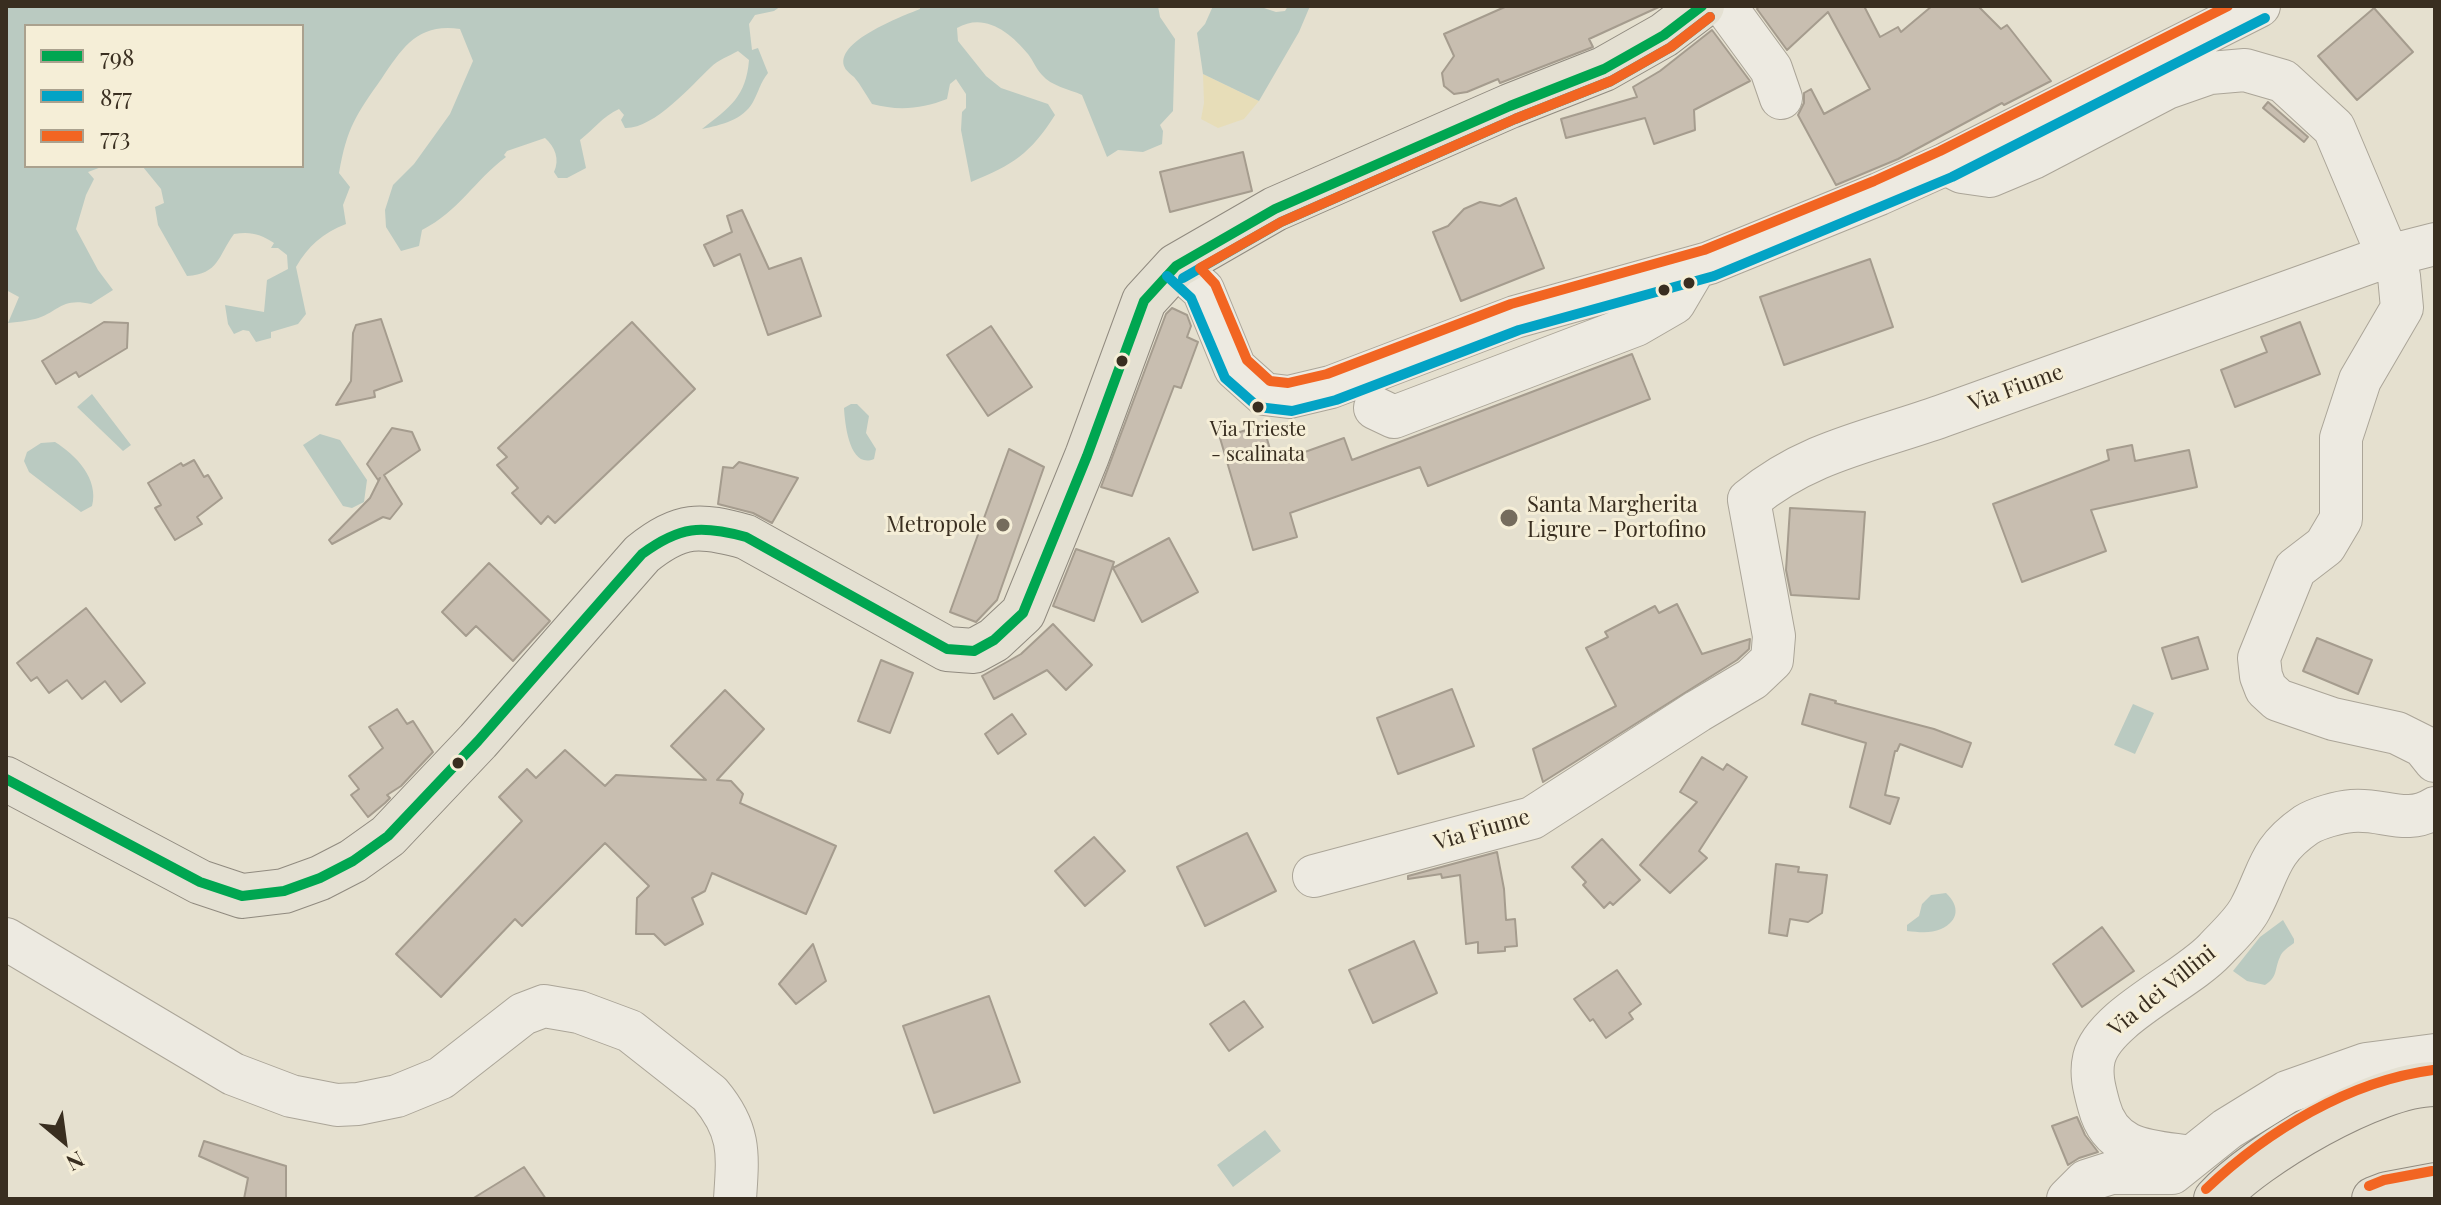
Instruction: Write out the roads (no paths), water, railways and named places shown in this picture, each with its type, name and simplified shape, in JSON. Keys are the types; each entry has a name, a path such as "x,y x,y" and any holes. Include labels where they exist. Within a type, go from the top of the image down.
{"main road":[{"path":"6,779 200,882 242,896 284,891 353,861 388,836 478,741 642,554 660,540 680,531 709,527 746,537 947,649 974,651 994,640 1023,613 1087,456 1144,301 1176,266 1275,209 1510,106 1604,69 1664,35 1702,6"},
{"path":"2216,1199 2264,1158 2291,1141 2373,1099 2419,1084 2435,1084"},
{"path":"2374,1199 2435,1185"}],"street":[{"path":"1725,6 1771,69 1781,98"},
{"path":"1176,266 1203,290 1235,368 1264,394 1289,397 1331,387 1515,317 1650,278 1694,269 1879,194 1946,164 2259,6"},
{"path":"1946,164 1962,172 1990,176 2033,158 2167,88 2210,73 2245,70 2283,81 2334,128 2385,251 2399,276 2402,308 2360,380 2341,438 2341,519 2325,546 2295,569 2259,658 2260,667 2266,689 2278,700 2333,719 2397,733 2423,746 2435,761"},
{"path":"2385,251 2435,244"},
{"name":"Via Fiume","path":"1314,876 1532,818 1752,679 1772,660 1774,636 1749,500 1774,480 1838,448 1941,416 2385,251"},
{"path":"1375,408 1394,417 1636,325 1674,303 1694,269"},
{"name":"Via dei Villini","path":"2192,1157 2125,1145 2114,1133 2101,1114 2093,1083 2094,1057 2105,1037 2212,954 2249,911 2271,859 2310,822 2353,811 2413,817 2435,808"},
{"path":"6,939 233,1074 291,1096 337,1105 397,1096 441,1078 523,1014 544,1006 579,1012 630,1031 719,1104 734,1129 738,1150 735,1199"},
{"path":"2068,1199 2086,1181 2111,1173 2172,1173 2227,1129 2287,1092 2366,1064 2435,1055"}],"place":[{"name":"Via Trieste - scalinata","path":"1258,407"},
{"name":"Santa Margherita Ligure - Portofino","path":"1509,518"},
{"name":"Metropole","path":"1003,525"}]}
